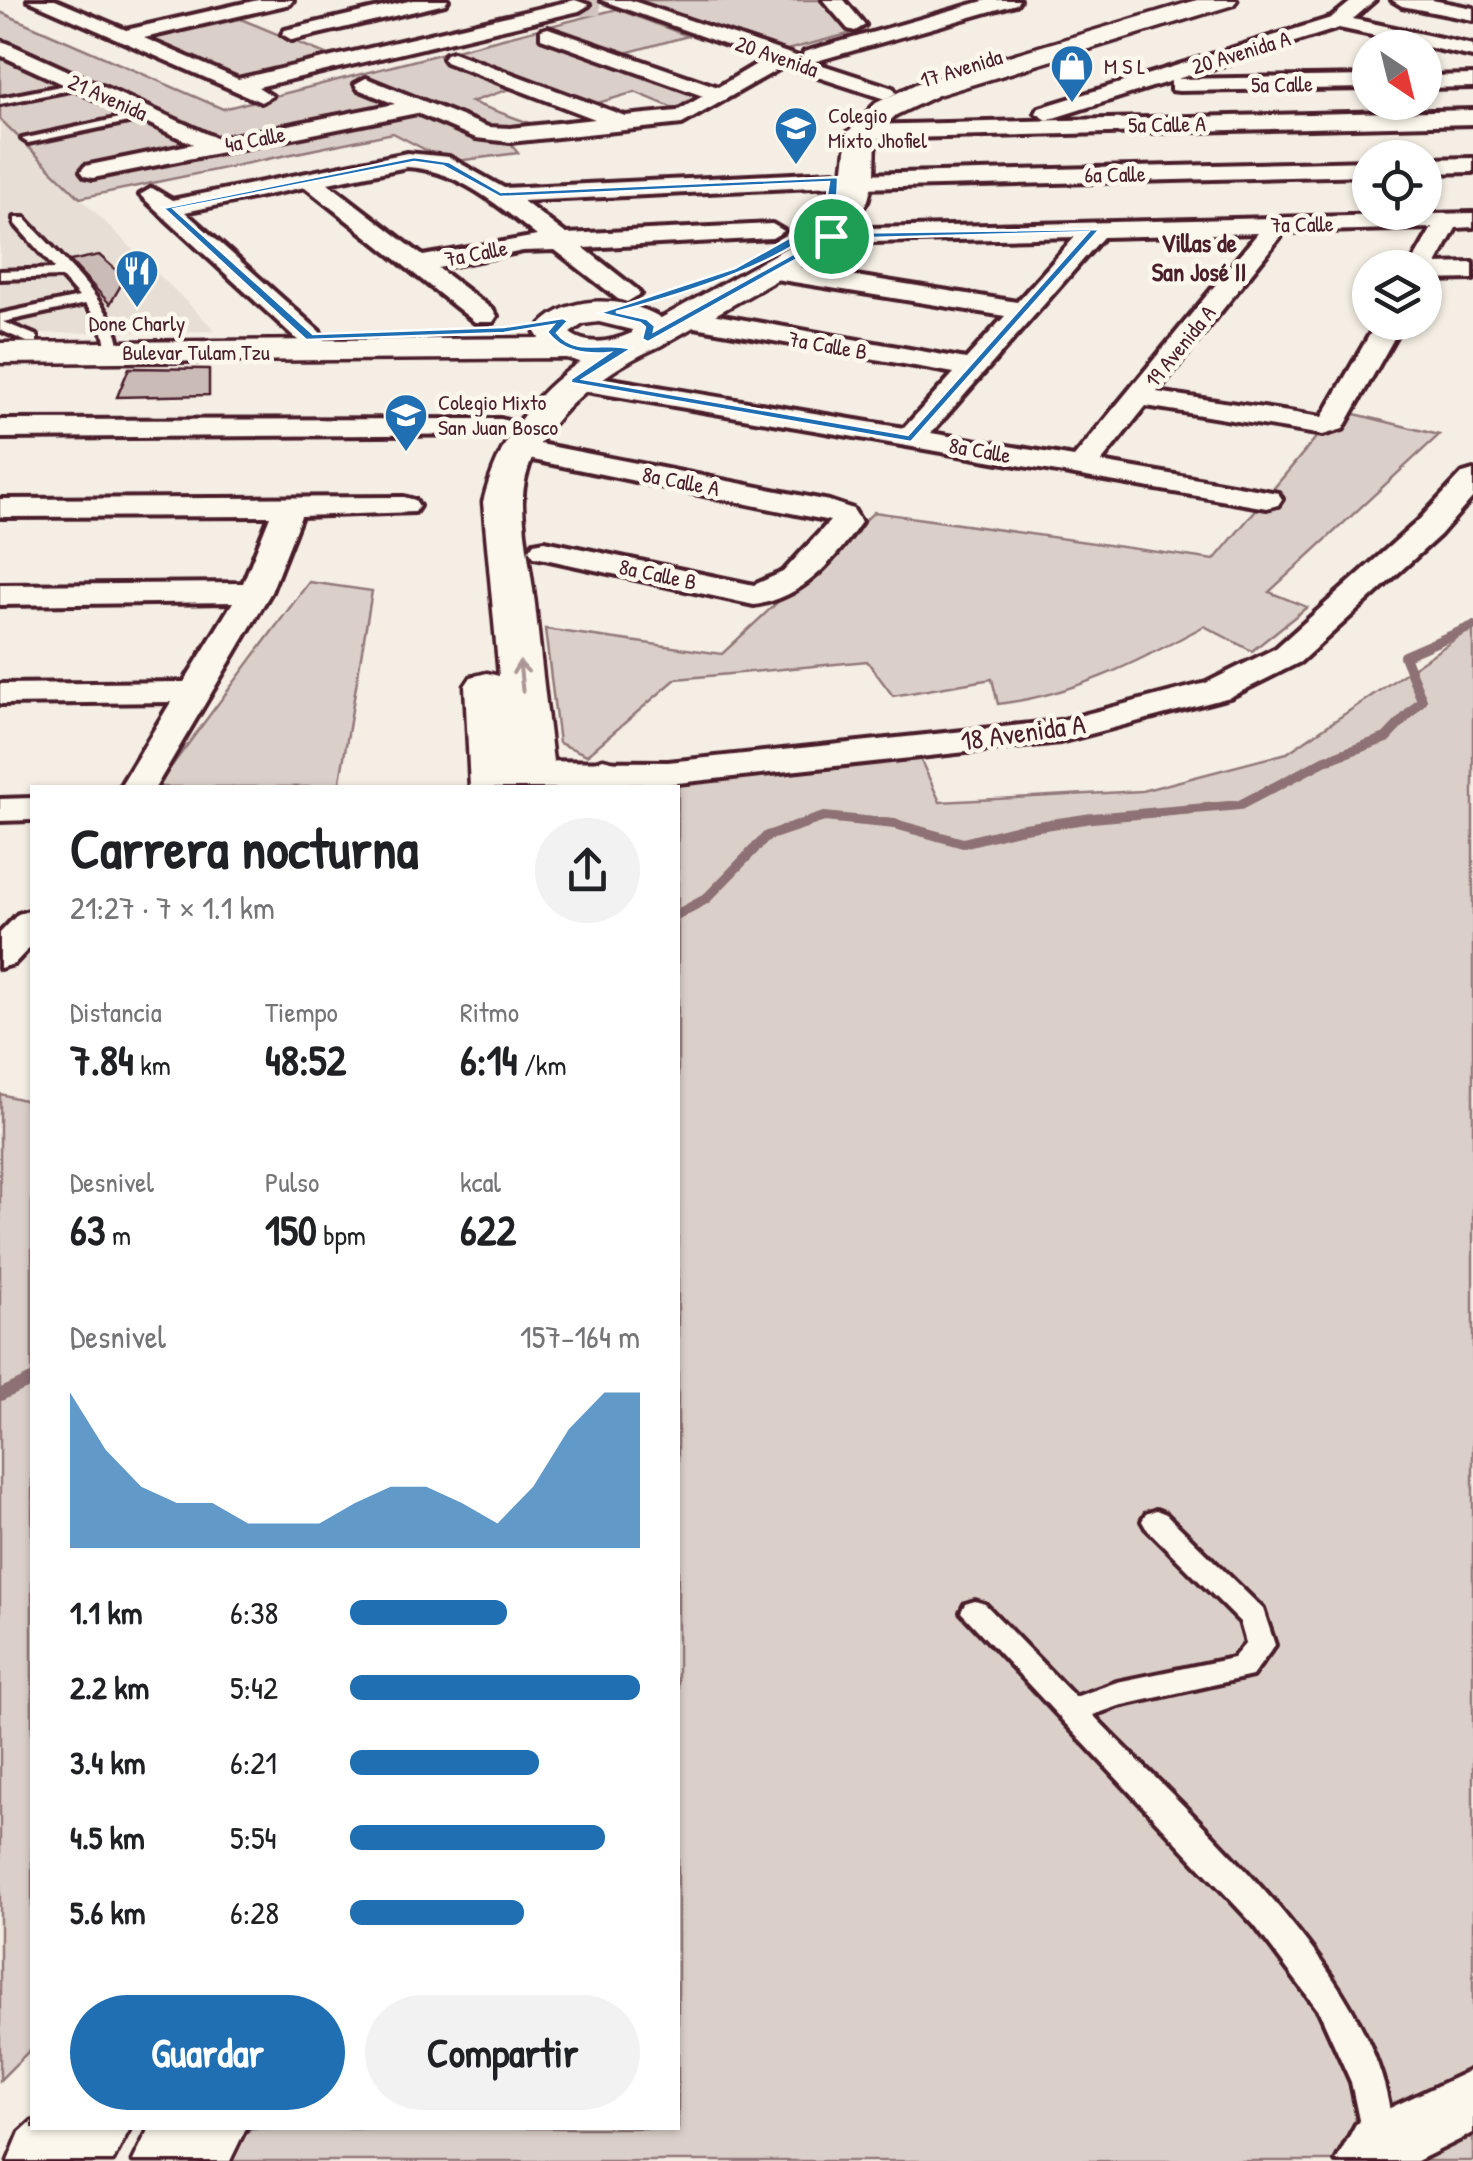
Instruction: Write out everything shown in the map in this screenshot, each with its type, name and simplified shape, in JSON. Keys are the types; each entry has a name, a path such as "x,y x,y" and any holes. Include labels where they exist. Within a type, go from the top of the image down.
{"main road":[{"name":"17 Avenida","path":"571,350 615,304 693,288 739,270 800,236 829,208 847,180 835,129 851,110 886,93 1185,0"},
{"name":"17 Avenida","path":"831,236 844,221 847,180 862,132 886,109 928,89 1224,0"},
{"path":"538,780 476,504 484,460 510,438 571,350 596,364 831,236"},
{"path":"615,304 650,326 637,344"},
{"name":"Bulevar Tulam Tzu","path":"0,353 113,345 438,334 571,350"},
{"name":"Bulevar Tulam Tzu","path":"16,339 113,345 571,350"},
{"path":"50,2161 86,2130"},
{"path":"175,2161 202,2130"}],"street":[{"path":"38,0 238,85 302,130"},
{"path":"123,36 283,0"},
{"path":"292,34 438,0"},
{"path":"833,0 856,26"},
{"path":"811,56 1009,0"},
{"name":"20 Avenida A","path":"997,128 1338,22 1364,0"},
{"path":"1402,0 1473,14"},
{"path":"238,85 578,3"},
{"name":"20 Avenida","path":"578,3 782,58 886,93"},
{"path":"67,12 105,4"},
{"path":"1338,22 1367,30"},
{"path":"548,34 722,96"},
{"name":"21 Avenida","path":"0,47 11,59 81,85 216,146"},
{"path":"1442,49 1473,51"},
{"path":"453,58 626,124"},
{"path":"366,84 496,135 690,115 782,58"},
{"path":"1338,83 1352,78"},
{"path":"1442,82 1473,81"},
{"name":"5a Calle","path":"1133,86 1352,83"},
{"name":"4a Calle","path":"93,172 418,106"},
{"name":"5a Calle A","path":"862,132 1473,117"},
{"path":"310,338 158,200 310,180 407,160 429,160 446,164 500,194 558,243 615,304"},
{"path":"1442,166 1473,165"},
{"name":"6a Calle","path":"500,194 847,180 1352,168"},
{"path":"310,180 484,316"},
{"path":"1438,250 1460,221"},
{"name":"7a Calle","path":"831,236 1460,221"},
{"name":"19 Avenida A","path":"1082,468 1277,224"},
{"path":"911,438 1096,229"},
{"name":"7a Calle","path":"418,264 523,244 772,231"},
{"path":"769,270 1023,311"},
{"path":"1442,270 1473,271"},
{"name":"7a Calle B","path":"683,318 973,368"},
{"path":"1139,398 1323,426 1333,423 1380,340"},
{"name":"8a Calle","path":"571,350 911,438 1267,499"},
{"name":"8a Calle A","path":"0,428 510,438 842,515 846,522 786,588 771,595"},
{"name":"18 Avenida A","path":"538,780 668,773 1060,730 1218,690 1288,655 1429,528 1473,478"},
{"path":"0,508 404,506"},
{"path":"139,785 256,592 289,507"},
{"name":"8a Calle B","path":"545,550 754,595 771,595"},
{"path":"0,595 256,592"},
{"path":"0,694 194,692"},
{"path":"0,810 30,810"},
{"path":"0,956 30,924"},
{"path":"1374,2154 1473,2100"}],"lane":[{"path":"0,101 81,85"},
{"path":"28,139 148,115"},
{"path":"20,221 106,320 113,345"},
{"path":"0,275 63,273"},
{"path":"16,339 0,322 89,300"},
{"path":"1070,1711 1117,1694 1242,1668 1261,1645 1254,1617 1156,1521"},
{"path":"975,1612 1266,1916 1331,2000 1368,2082 1374,2154"}],"shaded area":[{"path":"631,0 826,0 856,32 779,52"},
{"path":"617,9 688,36 599,60 709,96 678,110 635,92 581,108 524,84 471,102 543,128 500,132 518,153 449,162 393,133 80,198 0,119 0,12 223,109"},
{"path":"231,15 335,58 241,79 137,36"},
{"path":"0,119 216,331 0,334"},
{"path":"1339,410 1439,435 1269,592 1307,607 1252,651 1204,626 1079,685 998,704 992,679 893,696 867,661 676,679 587,755 559,743 545,629 722,654 874,512 1214,560"},
{"path":"309,582 372,591 339,785 157,785"},
{"path":"1473,627 1473,2161 223,2161 249,2130 680,2130 680,785 627,785 918,754 940,802 1142,791 1287,753"},
{"path":"0,1094 30,1102 30,2050 0,2080"}],"building":[{"path":"99,255 125,278 110,304 70,261"},
{"path":"129,368 209,369 209,395 117,397"}],"waterway":[{"path":"680,913 706,899 767,836 824,817 895,824 963,843 1018,829 1092,818 1240,805 1326,760 1386,738 1422,700 1404,656 1473,626"},
{"path":"0,1395 30,1381"}],"tunnel":[{"path":"579,5 600,4"}],"place":[{"name":"M S L","path":"1072,104"},
{"name":"Colegio Mixto Jhofiel","path":"796,166"},
{"name":"Done Charly","path":"137,309"},
{"name":"Colegio Mixto San Juan Bosco","path":"406,453"}],"district":[{"name":"Villas de San José II","path":"1199,258"}],"route":[{"path":"407,160 446,164 500,194 834,179 829,208 800,236 739,270 693,288 604,313 643,321 650,326 648,339 831,236 1096,229 911,438 575,381 596,364 626,349 592,351 561,344 552,332 563,321 504,330 310,338 168,208 407,160"}]}
